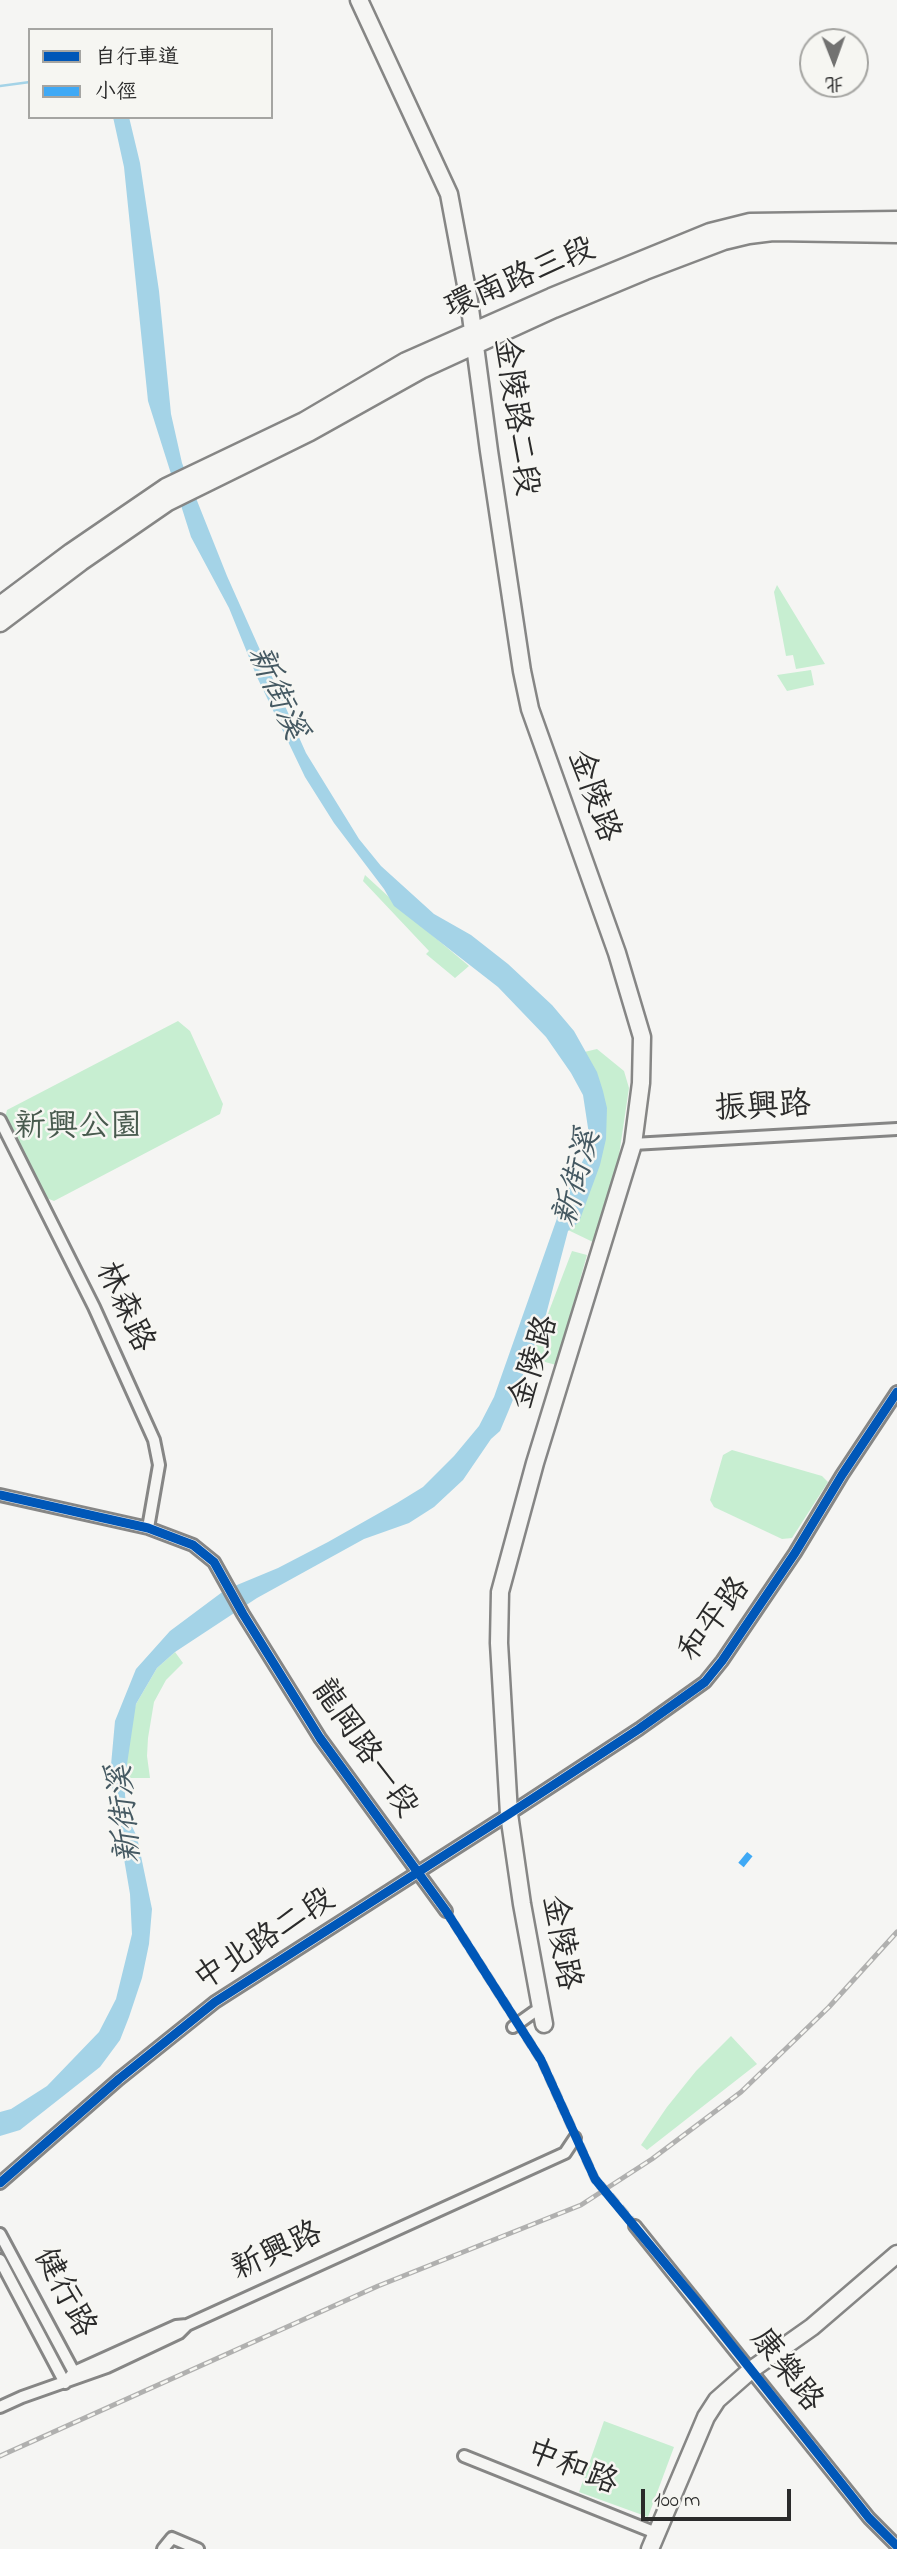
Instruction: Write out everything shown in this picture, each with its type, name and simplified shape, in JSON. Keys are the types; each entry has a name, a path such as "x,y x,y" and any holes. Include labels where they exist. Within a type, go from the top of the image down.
{"main road":[{"name":"金陵路二段","path":"359,0 449,194 469,302 472,338 522,671 538,734"},
{"name":"環南路三段","path":"472,338 710,232 750,222 897,220"},
{"name":"環南路三段","path":"167,494 304,421 406,361 724,240 773,232 897,234"},
{"path":"0,606 71,552 167,494"},
{"path":"0,623 167,494"},
{"name":"金陵路","path":"538,734 617,953 642,1037 641,1083 633,1144 535,1463 500,1592 499,1643 509,1814 539,2018"},
{"path":"650,2549 706,2417 717,2400 751,2370 813,2327 897,2254"}],"street":[{"name":"林森路","path":"0,1120 94,1307 154,1440 159,1465 148,1528"},
{"name":"振興路","path":"633,1144 897,1129"},
{"name":"和平路","path":"509,1814 639,1729 705,1682 795,1553 897,1392"},
{"path":"0,1495 148,1528"},
{"name":"龍岡路一段","path":"148,1528 192,1545 214,1562 320,1738 446,1911"},
{"name":"中北路二段","path":"0,2183 119,2079 215,2002 509,1814"},
{"path":"513,2027 539,2018"},
{"name":"新興路","path":"65,2383 75,2375 179,2333 182,2326 565,2153 575,2138"},
{"name":"康樂路","path":"635,2226 869,2518 897,2546"},
{"name":"健行路","path":"0,2234 75,2375"},
{"name":"健行路","path":"0,2260 65,2383"},
{"path":"0,2407 65,2383"},
{"name":"中和路","path":"464,2456 656,2533"},
{"path":"163,2549 172,2538 198,2549"}],"green space":[{"path":"777,585 825,664 796,669 793,655 786,656 774,592"},
{"path":"811,670 814,685 787,691 777,675"},
{"path":"365,875 469,966 455,978 426,954 429,951 363,881"},
{"name":"新興公園","path":"178,1021 190,1031 223,1104 220,1114 54,1201 44,1197 5,1118 7,1110"},
{"path":"597,1049 624,1071 629,1088 618,1162 595,1243 568,1230 597,1161 580,1053"},
{"path":"572,1251 587,1255 556,1365 531,1358"},
{"path":"732,1450 822,1476 828,1482 792,1538 782,1539 714,1507 710,1500 723,1455"},
{"path":"175,1652 183,1663 166,1680 154,1702 147,1756 150,1778 120,1778 120,1750 136,1704 157,1668"},
{"path":"731,2036 757,2064 647,2150 641,2145 667,2107 696,2071"},
{"path":"604,2421 674,2447 648,2517 579,2492"}],"water":[{"name":"新街溪","path":"113,119 129,119 140,163 159,291 171,414 182,463 227,576 306,753 359,839 381,866 434,914 471,935 508,964 552,1005 574,1031 597,1072 603,1091 607,1108 606,1139 600,1165 579,1222 568,1231 543,1326 508,1412 500,1431 491,1439 463,1480 434,1507 409,1523 364,1539 257,1598 175,1652 157,1668 136,1704 126,1771 128,1818 137,1837 152,1909 142,1978 129,2017 120,2040 100,2067 20,2130 0,2136 0,2112 11,2109 47,2086 99,2032 116,1999 132,1934 130,1894 112,1788 111,1765 115,1721 136,1669 170,1631 225,1590 278,1568 397,1503 423,1487 454,1456 479,1426 494,1397 567,1190 587,1153 590,1141 583,1095 546,1037 498,987 394,906 334,823 305,777 257,677 229,608 191,537 148,401 124,167"}],"waterway":[{"path":"0,86 28,82"}],"tunnel":[{"path":"446,1911 541,2060 595,2179 635,2226"}],"railway":[{"path":"0,2456 378,2286 581,2205 652,2159 741,2092 829,2007 897,1932"}],"marked path":[{"path":"741,1865 754,1849"}],"cycle path":[{"path":"0,2183 119,2079 215,2002 509,1814 639,1729 705,1682 795,1553 897,1392"},
{"path":"0,1495 148,1528 193,1545 214,1562 320,1738 446,1911 541,2060 595,2179 698,2303 869,2518 897,2546"}]}
